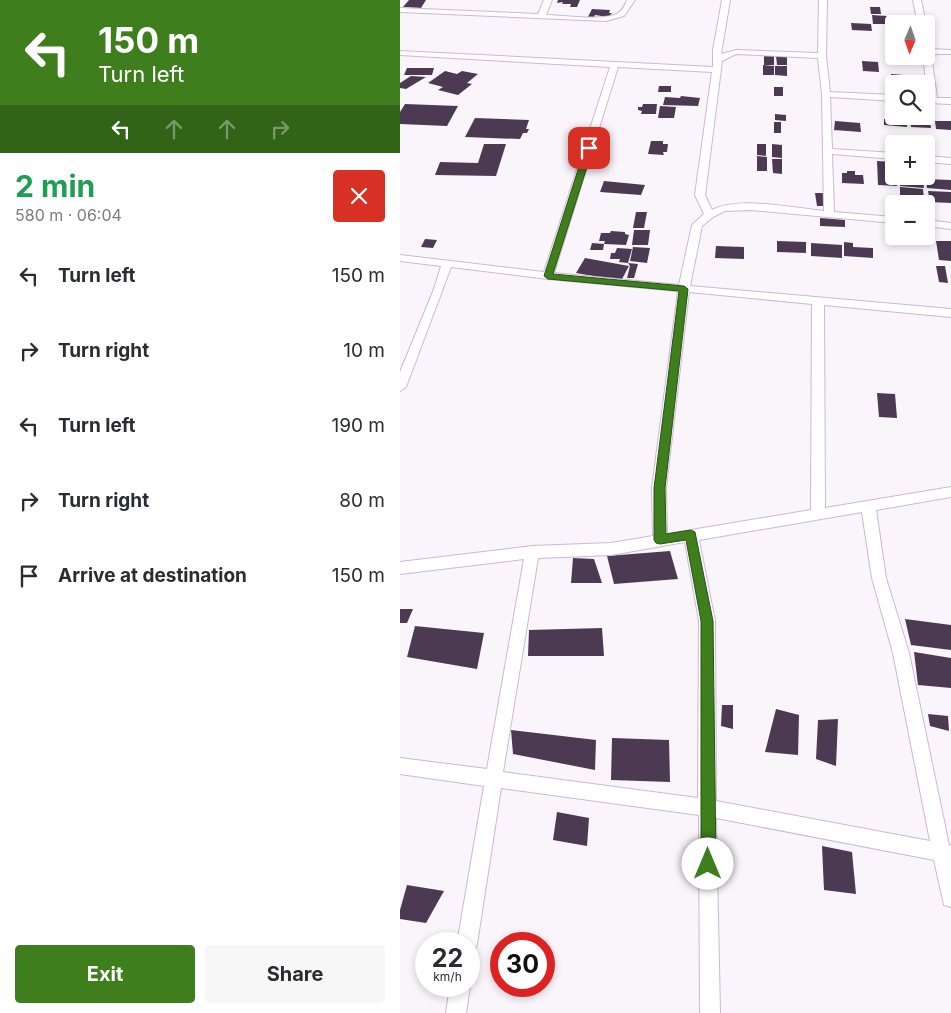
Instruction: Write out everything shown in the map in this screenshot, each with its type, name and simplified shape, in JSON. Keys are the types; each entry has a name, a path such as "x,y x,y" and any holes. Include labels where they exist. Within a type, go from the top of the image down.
{"street":[{"path":"542,17 548,0"},
{"path":"400,10 542,17 613,18 624,14 631,0"},
{"path":"708,215 700,195 718,60 717,50 726,0"},
{"path":"823,0 822,56 826,94 829,213"},
{"path":"917,0 920,15"},
{"path":"935,49 951,52"},
{"path":"718,60 736,52 822,56"},
{"path":"400,53 716,70"},
{"path":"548,276 614,65"},
{"path":"826,94 885,97"},
{"path":"935,100 951,101"},
{"path":"828,151 885,155"},
{"path":"935,159 951,160"},
{"path":"660,540 659,488 684,289 697,225 708,215 722,208 751,207 885,219"},
{"path":"935,225 951,226"},
{"path":"400,258 548,276 951,313"},
{"path":"400,388 439,289 447,263"},
{"path":"818,300 818,513"},
{"path":"400,568 532,552 611,549 951,492"},
{"path":"868,505 879,578 901,653 947,853 951,898"},
{"path":"691,535 707,621 710,1013"},
{"path":"469,932 517,633 532,552"},
{"path":"400,766 708,808 947,853"},
{"path":"456,1013 458,997"}],"building":[{"path":"409,0 426,0 421,8 403,7"},
{"path":"558,0 580,0 577,7 570,7 571,4 557,3"},
{"path":"870,7 880,7 881,14 871,14"},
{"path":"592,9 610,10 609,13 612,13 608,17 595,15 594,17 588,17"},
{"path":"872,15 885,16 885,24 873,24"},
{"path":"851,23 871,24 872,31 852,30"},
{"path":"764,55 774,56 774,65 764,65"},
{"path":"776,56 787,56 787,65 777,65"},
{"path":"862,61 878,62 879,72 863,71"},
{"path":"763,65 774,66 774,75 763,75"},
{"path":"775,66 787,66 787,76 775,75"},
{"path":"407,68 434,68 432,75 404,75"},
{"path":"445,71 457,74 462,71 478,74 467,83 472,84 458,95 438,90 443,87 428,83"},
{"path":"411,76 426,77 406,89 400,88 400,83"},
{"path":"659,86 671,86 671,92 658,92"},
{"path":"774,87 783,87 783,96 774,96"},
{"path":"681,96 700,98 698,106 663,105 665,97 680,98"},
{"path":"405,104 458,106 447,126 400,124 400,112"},
{"path":"643,104 657,104 656,114 641,114 642,111 638,110 638,107 642,107"},
{"path":"660,106 676,107 674,118 658,118"},
{"path":"775,114 786,115 786,121 775,120"},
{"path":"475,118 529,120 526,129 529,129 527,133 523,133 520,139 465,137"},
{"path":"884,119 885,125 907,125 907,127 884,125"},
{"path":"835,121 860,123 861,132 834,130"},
{"path":"935,121 951,121 951,130 936,129"},
{"path":"774,122 781,122 781,133 774,133"},
{"path":"911,125 931,125 931,128 911,127"},
{"path":"651,141 663,141 663,144 668,144 667,152 663,152 664,155 648,154"},
{"path":"484,144 506,144 496,176 435,175 440,162 478,163"},
{"path":"757,144 766,144 766,156 757,155"},
{"path":"772,144 782,145 782,158 772,157"},
{"path":"757,156 767,157 767,171 757,171"},
{"path":"772,159 782,159 782,174 773,173"},
{"path":"877,161 885,161 885,185 897,186 878,185"},
{"path":"847,171 855,171 855,175 863,175 864,184 842,183 842,173 847,173"},
{"path":"935,179 951,180 951,190 927,188 927,185 935,185"},
{"path":"604,181 645,185 641,195 600,192"},
{"path":"924,185 924,188 900,186"},
{"path":"900,187 923,189 924,195 900,195"},
{"path":"928,191 951,192 951,203 935,202 935,195 929,195"},
{"path":"815,193 825,193 827,206 817,206"},
{"path":"636,212 647,212 644,228 633,228"},
{"path":"820,218 845,220 845,227 820,226"},
{"path":"634,230 650,230 648,245 632,245"},
{"path":"611,231 625,232 625,234 629,235 626,245 604,244 605,241 599,241 601,233 610,233"},
{"path":"425,239 437,240 433,248 421,247"},
{"path":"777,241 806,242 806,253 777,252"},
{"path":"936,241 951,241 951,261 939,260"},
{"path":"844,242 853,243 853,247 873,248 873,258 844,256"},
{"path":"592,243 604,244 603,250 590,250"},
{"path":"811,243 842,245 842,258 811,256"},
{"path":"716,246 744,247 744,259 715,258"},
{"path":"633,247 650,248 647,263 630,261"},
{"path":"617,248 632,249 628,263 619,262 620,259 610,259 611,253 615,253"},
{"path":"585,258 629,266 621,281 576,273"},
{"path":"628,263 638,264 634,278 627,278 630,266"},
{"path":"936,266 945,266 948,283 939,282"},
{"path":"877,393 895,394 897,418 879,417"},
{"path":"670,551 678,579 614,584 607,556"},
{"path":"573,558 594,559 602,583 571,583"},
{"path":"400,609 413,609 407,623 400,623"},
{"path":"905,619 951,625 951,650 911,645"},
{"path":"415,626 484,633 477,669 407,657"},
{"path":"602,628 604,656 528,656 529,630"},
{"path":"914,652 951,658 951,688 918,685"},
{"path":"722,705 733,705 733,729 721,726"},
{"path":"776,709 799,715 798,755 765,752"},
{"path":"928,714 948,716 949,731 930,726"},
{"path":"838,719 836,766 816,759 818,720"},
{"path":"511,730 596,740 595,770 513,754"},
{"path":"612,738 669,740 670,782 611,780"},
{"path":"557,812 589,818 587,846 553,840"},
{"path":"822,846 852,852 856,894 824,890"},
{"path":"407,885 444,891 426,923 400,919 400,910"}],"route":[{"path":"589,148 548,276 684,289 659,488 660,540 691,535 707,621 708,864"}]}
